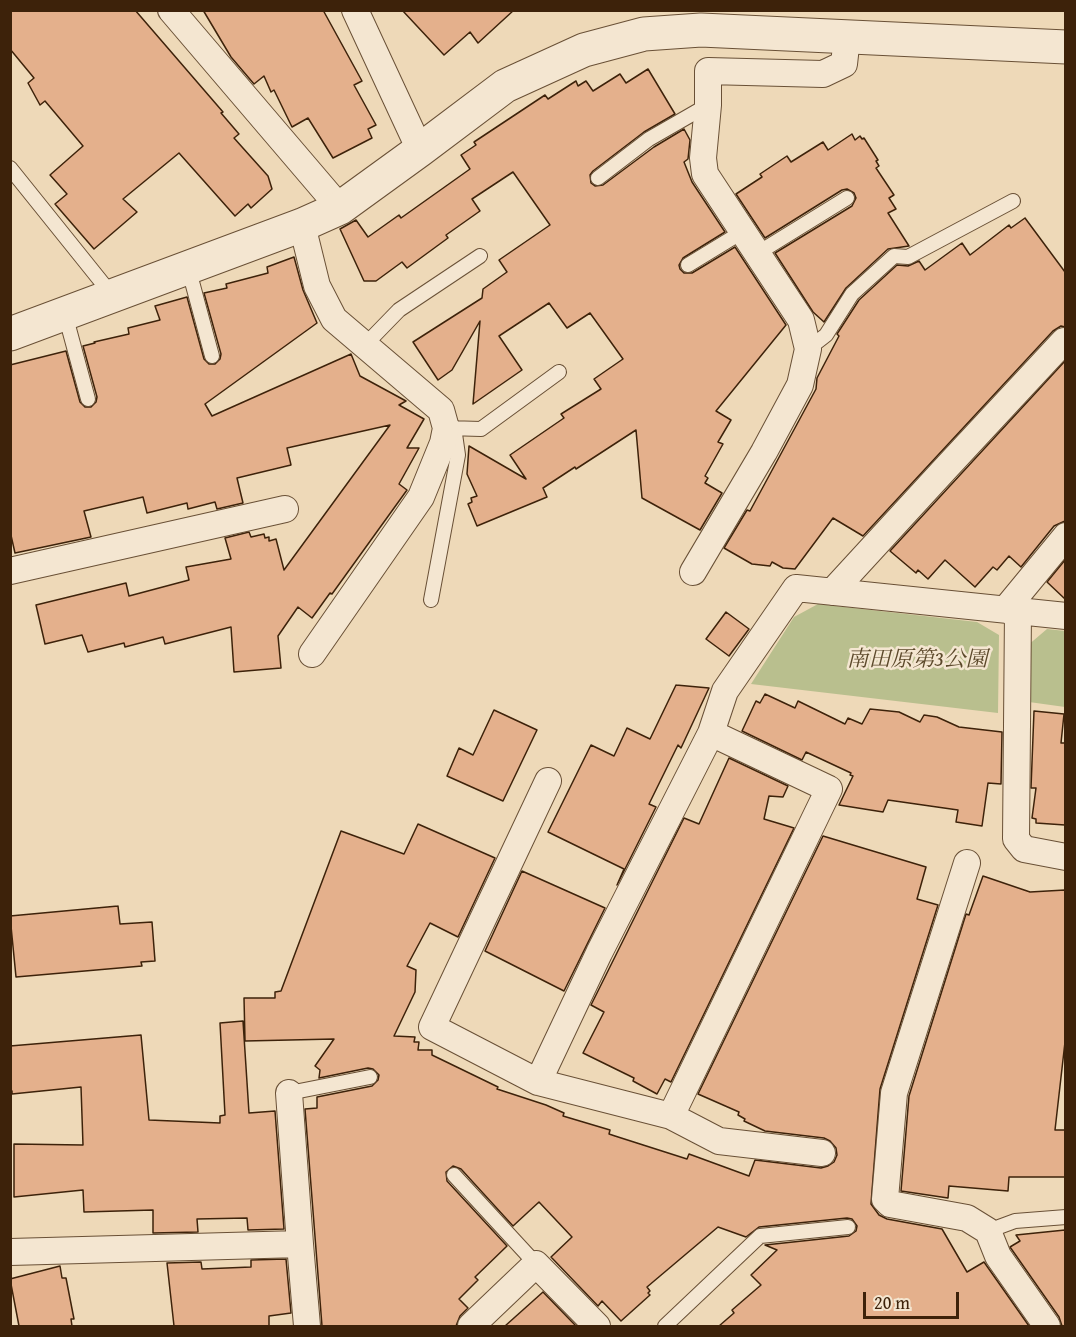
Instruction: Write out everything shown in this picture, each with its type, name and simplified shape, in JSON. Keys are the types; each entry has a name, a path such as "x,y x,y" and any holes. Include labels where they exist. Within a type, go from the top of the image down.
{"street":[{"path":"171,10 340,208"},
{"path":"355,10 420,150"},
{"path":"10,334 302,225 340,208 505,86 584,50 710,20 847,37 1065,47"},
{"path":"693,572 764,452 800,385 808,349 801,320 705,174 703,158 708,105 708,71 823,74 844,64 847,37"},
{"path":"302,225 317,286 334,319 441,410 450,428 421,497 312,654"},
{"path":"832,592 1065,342"},
{"path":"10,571 285,509"},
{"path":"1065,536 1012,610 1016,839 1024,849 1065,857"},
{"path":"538,1082 599,952 711,733 725,691 796,588 1065,616"},
{"path":"671,1116 829,789 711,733"},
{"path":"548,781 432,1027 538,1082 671,1116 719,1141 822,1153"},
{"path":"967,863 894,1093 885,1199 890,1204 967,1218 988,1232 998,1256 1047,1326"},
{"path":"289,1093 307,1326"},
{"path":"10,1252 300,1244"},
{"path":"471,1326 536,1264 597,1326"}],"lane":[{"path":"598,178 649,139 708,105"},
{"path":"10,168 113,296"},
{"path":"758,253 847,198"},
{"path":"808,349 826,335 852,294 894,256 908,257 1013,201"},
{"path":"688,265 742,232"},
{"path":"365,345 399,310 480,256"},
{"path":"188,267 212,356"},
{"path":"65,314 88,399"},
{"path":"431,600 458,455 450,428 481,429 559,372"},
{"path":"289,1093 370,1077"},
{"path":"454,1174 536,1264"},
{"path":"988,1232 1015,1221 1065,1217"},
{"path":"665,1326 760,1236 848,1227"}],"green space":[{"name":"南田原第3公園","path":"818,604 977,622 999,635 998,713 751,684 794,617"},
{"path":"1047,629 1065,631 1065,707 1029,702 1027,646"}],"building":[{"path":"10,10 135,10 223,112 221,113 239,134 234,138 268,176 272,189 251,208 248,204 235,216 179,153 123,199 137,212 94,249 55,204 67,194 50,175 83,146 45,101 40,105 28,83 34,78 10,49"},
{"path":"203,10 323,10 362,81 354,85 376,125 368,129 372,138 333,158 308,118 292,127 274,90 271,92 264,76 254,84 231,57"},
{"path":"402,10 514,10 478,43 470,32 444,55"},
{"path":"648,69 675,114 644,132 593,171 590,175 591,183 595,186 603,185 654,147 684,129 690,140 688,159 684,162 692,182 725,232 683,258 679,265 680,269 684,273 692,273 735,247 786,325 716,411 731,420 718,442 723,444 705,476 708,478 705,483 722,493 700,530 642,498 636,430 543,488 547,497 477,526 468,504 472,502 471,498 477,496 467,474 469,446 526,479 510,455 564,418 561,414 601,389 594,379 623,359 590,313 567,328 549,303 499,336 522,370 473,404 480,321 452,370 438,380 413,342 482,298 483,289 507,272 499,260 550,225 513,172 472,199 480,211 446,235 448,238 407,268 402,262 376,281 364,281 340,229 356,220 368,237 399,215 401,218 470,169 461,155 476,145 474,142 545,95 548,99 576,81 578,86 586,81 593,91 620,74 626,83"},
{"path":"852,134 855,140 860,136 864,138 878,160 876,161 879,166 876,168 894,195 889,198 896,209 888,213 909,246 888,249 846,288 824,322 813,312 775,253 852,206 856,198 854,193 847,189 842,190 765,238 736,194 762,177 760,174 787,156 791,162 823,142 828,150"},
{"path":"1025,218 1065,272 1065,327 1061,326 1053,331 863,536 833,518 795,569 783,568 772,562 770,566 752,564 724,548 747,510 750,511 816,389 817,378 839,336 837,334 859,300 897,265 908,266 919,261 925,270 962,243 970,255 1009,225 1011,228"},
{"path":"294,257 303,290 317,323 205,404 212,416 351,354 360,376 406,401 399,405 424,419 407,448 419,448 399,484 407,490 312,618 298,607 278,636 281,668 234,672 231,627 165,644 163,637 125,647 124,643 88,652 82,635 45,644 36,605 126,583 129,596 189,580 186,567 231,559 225,538 249,532 251,537 264,534 265,538 269,537 269,541 276,539 284,570 390,425 287,448 291,465 237,478 243,503 217,509 215,502 188,509 187,503 147,513 143,497 84,511 91,537 15,553 10,531 10,365 66,351 80,402 85,407 91,407 97,397 83,346 129,334 128,328 160,320 155,306 187,297 204,359 209,364 215,364 221,354 204,293 227,288 226,284 268,273 267,267"},
{"path":"1065,361 1065,521 1054,526 1021,567 1009,556 997,570 993,567 975,587 945,560 928,579 918,570 916,573 890,551"},
{"path":"1065,560 1065,599 1047,582"},
{"path":"726,612 749,629 729,656 706,639"},
{"path":"676,685 709,688 681,748 678,745 649,804 656,807 617,885 624,869 548,832 591,745 614,756 627,728 650,739"},
{"path":"765,694 795,708 798,701 845,724 848,718 862,724 870,709 899,712 920,722 924,715 937,717 959,727 1002,732 1001,784 988,783 982,826 956,822 958,810 888,800 883,812 839,805 853,776 850,775 851,773 806,752 802,760 742,731 756,701 760,703"},
{"path":"494,710 537,730 503,801 447,776 459,748 473,755"},
{"path":"1034,711 1064,714 1061,743 1065,743 1065,825 1036,823 1036,819 1032,818 1036,788 1031,788"},
{"path":"729,758 788,786 783,797 769,796 764,819 794,828 671,1082 665,1079 657,1094 633,1081 634,1078 583,1053 604,1012 591,1005 684,818 699,824"},
{"path":"418,824 495,858 458,937 430,923 407,966 416,970 415,992 394,1036 415,1037 414,1042 419,1042 418,1050 432,1050 432,1055 498,1087 497,1089 546,1105 564,1113 563,1116 610,1130 609,1134 615,1136 687,1159 689,1154 749,1176 755,1160 821,1168 834,1162 837,1155 836,1148 824,1138 765,1131 744,1121 745,1119 738,1115 739,1112 698,1094 823,836 926,867 917,899 938,905 880,1089 871,1204 879,1215 887,1219 942,1229 967,1272 984,1262 1029,1326 719,1326 734,1313 732,1310 761,1285 751,1275 777,1250 765,1245 849,1236 856,1231 857,1226 852,1219 847,1218 759,1227 746,1237 718,1227 647,1287 650,1295 621,1321 602,1301 598,1306 551,1257 572,1237 539,1202 513,1226 461,1169 453,1166 446,1172 447,1181 507,1246 475,1277 478,1280 459,1299 468,1308 460,1316 456,1326 322,1326 305,1109 317,1108 317,1097 372,1086 378,1080 379,1075 373,1069 368,1068 319,1078 320,1070 315,1066 334,1039 245,1041 244,998 275,998 275,992 281,991 341,831 404,854"},
{"path":"522,871 605,908 564,991 485,951"},
{"path":"983,876 1030,892 1065,890 1065,1042 1055,1130 1065,1130 1065,1177 1009,1177 1008,1191 949,1186 948,1198 901,1191 909,1096 966,914 969,915"},
{"path":"118,906 120,924 152,922 155,961 141,962 142,966 16,977 10,916"},
{"path":"243,1021 249,1113 275,1111 284,1229 248,1230 247,1218 197,1219 198,1232 153,1233 153,1210 84,1212 83,1190 14,1197 14,1144 83,1145 81,1087 12,1094 10,1091 10,1046 141,1035 149,1120 220,1123 220,1116 225,1115 220,1023"},
{"path":"1065,1230 1065,1326 1062,1326 1059,1317 1010,1247 1020,1241 1016,1235"},
{"path":"286,1259 291,1313 269,1316 269,1326 174,1326 167,1263 201,1262 202,1269 251,1267 251,1260"},
{"path":"60,1266 62,1278 66,1278 74,1319 71,1319 72,1326 19,1326 10,1279"},
{"path":"543,1292 576,1326 505,1326"}]}
